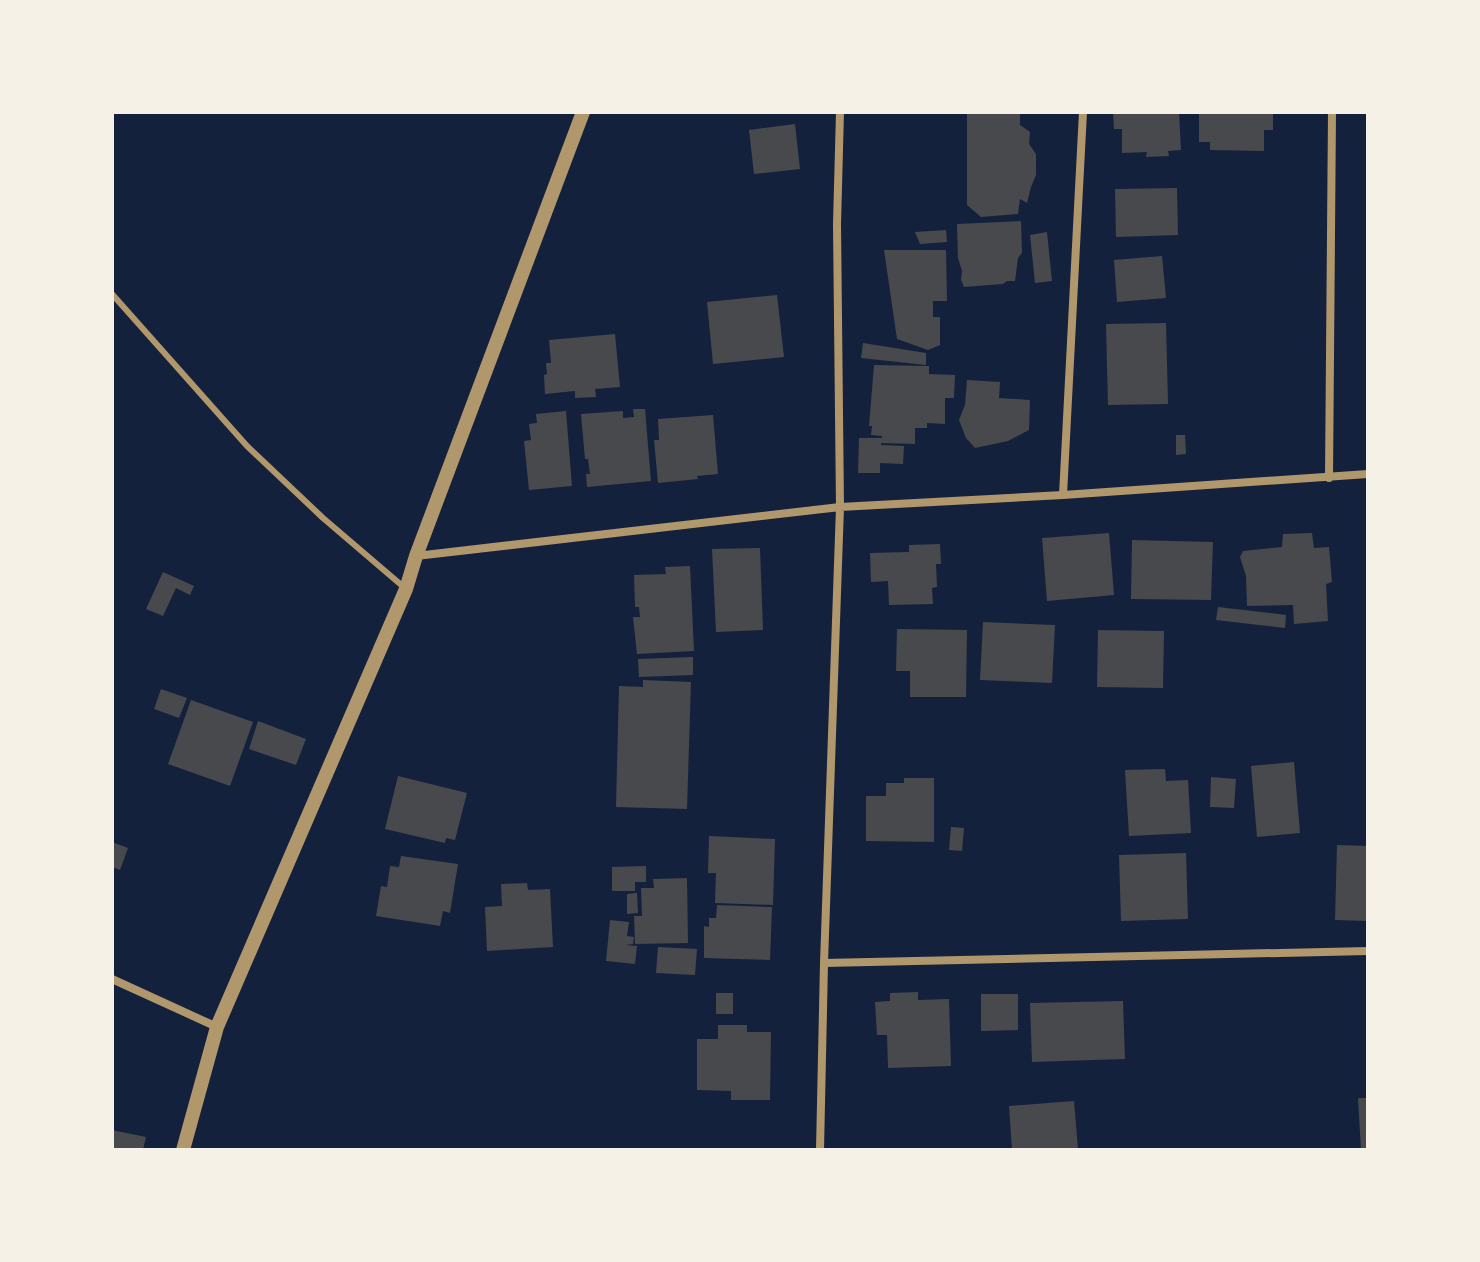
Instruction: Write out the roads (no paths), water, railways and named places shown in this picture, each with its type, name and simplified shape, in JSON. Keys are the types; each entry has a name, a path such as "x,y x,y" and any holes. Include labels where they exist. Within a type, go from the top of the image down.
{"street":[{"path":"183,1150 217,1027 406,589 583,112"},
{"path":"820,1150 840,507 837,240 840,112"},
{"path":"1063,495 1083,112"},
{"path":"1329,478 1332,112"},
{"path":"416,556 840,507 1368,474"},
{"path":"824,963 1368,951"},
{"path":"112,979 217,1027"}],"lane":[{"path":"112,294 247,446 323,518 406,589"}]}
